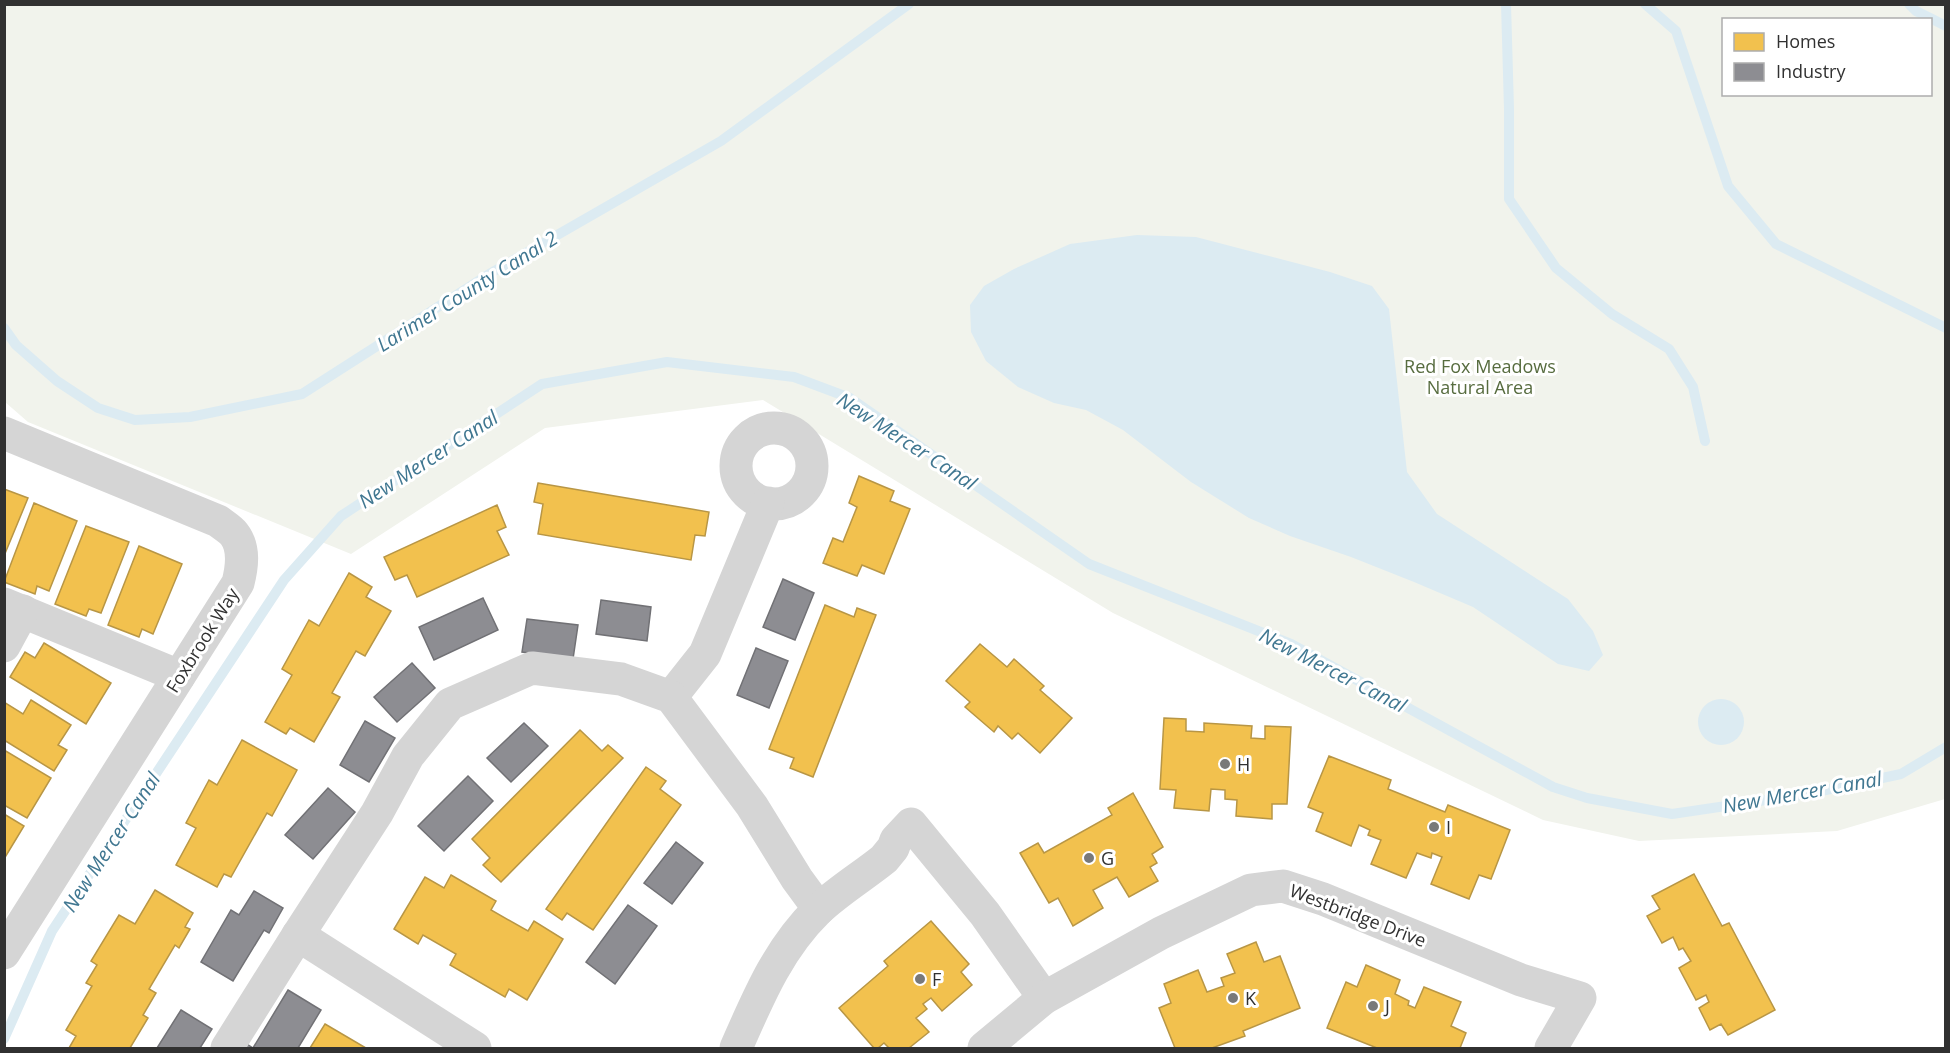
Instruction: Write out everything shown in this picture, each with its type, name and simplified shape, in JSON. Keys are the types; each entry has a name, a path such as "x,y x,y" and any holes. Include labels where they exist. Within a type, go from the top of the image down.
{"street":[{"name":"Foxbrook Way","path":"4,433 218,521 234,534 241,549 242,566 238,583 4,953"},
{"path":"672,697 705,654 768,503"},
{"path":"4,646 14,608 179,676"},
{"path":"227,1048 377,813 408,756 450,704 532,668 621,679 672,697 752,806 797,879 819,909"},
{"path":"736,1048 768,977 793,938 819,909 884,859 896,840 911,824 986,914 1044,998"},
{"name":"Westbridge Drive","path":"984,1048 1044,998 1161,933 1251,890 1283,886 1323,899 1521,980 1580,998 1551,1048"},
{"path":"298,935 475,1048"}],"green space":[{"name":"Red Fox Meadows Natural Area","path":"5,5 1945,5 1945,799 1837,831 1639,841 1543,820 1113,613 763,400 545,428 351,554 28,422 5,402"}],"shaded area":[{"path":"1137,235 1196,237 1330,272 1372,286 1389,309 1407,472 1437,514 1568,599 1593,631 1603,655 1589,671 1558,664 1473,607 1249,518 1191,482 1123,430 1086,410 1054,403 1018,387 986,361 971,332 970,305 984,286 1014,269 1070,244"},
{"path":"1721,699 1737,706 1744,722 1737,738 1721,745 1705,738 1698,722 1705,706"}],"building: Homes":[{"path":"859,476 894,491 890,501 910,509 884,574 862,565 857,576 823,563 833,538 843,542 857,507 849,503"},
{"path":"538,483 709,512 705,536 695,535 691,560 538,534 543,504 534,502"},
{"path":"4,489 28,498 4,556"},
{"path":"34,503 77,521 49,591 37,586 35,594 4,582"},
{"path":"497,505 506,527 497,531 509,555 417,597 407,575 395,580 384,557"},
{"path":"86,526 129,542 101,613 89,609 86,616 55,604"},
{"path":"139,546 182,564 153,634 142,629 139,637 108,625"},
{"path":"349,573 372,587 366,597 391,611 365,656 356,651 332,693 340,697 314,742 290,728 286,734 265,722 292,675 282,669 309,620 319,626"},
{"path":"825,605 854,617 857,608 876,615 813,777 790,768 794,758 769,749"},
{"path":"44,643 111,683 86,724 10,677 25,652 35,658"},
{"path":"980,644 1007,667 1014,659 1044,686 1040,690 1072,718 1040,753 1018,733 1012,739 998,726 994,732 965,707 970,702 946,681"},
{"path":"31,700 71,725 58,745 67,750 54,771 4,740 4,702 23,714"},
{"name":"H","path":"1164,718 1186,719 1186,731 1204,732 1204,723 1252,726 1251,738 1265,739 1265,726 1291,727 1287,804 1272,804 1272,819 1236,816 1237,800 1225,799 1225,790 1211,789 1209,811 1174,808 1176,790 1160,789"},
{"path":"580,730 602,751 608,745 623,758 501,882 483,865 490,858 472,839"},
{"path":"242,740 297,770 272,816 267,813 231,877 224,874 217,887 176,865 196,828 186,823 209,780 217,785"},
{"path":"4,750 51,778 27,818 4,805"},
{"name":"I","path":"1329,756 1391,780 1388,789 1445,812 1448,805 1510,830 1491,879 1479,875 1469,899 1431,884 1442,857 1432,853 1431,858 1417,853 1406,878 1371,864 1381,840 1368,835 1370,830 1359,825 1351,846 1316,831 1323,813 1308,807"},
{"path":"646,767 666,781 660,789 681,805 593,930 567,913 562,920 546,909"},
{"name":"G","path":"1133,793 1163,847 1152,854 1157,863 1150,867 1158,881 1129,897 1117,877 1093,890 1103,908 1073,926 1058,898 1049,903 1020,853 1038,843 1044,853 1112,815 1108,808"},
{"path":"4,814 24,826 4,859"},
{"path":"1694,874 1722,926 1729,923 1775,1010 1728,1035 1721,1024 1710,1030 1699,1008 1709,1002 1706,995 1696,1000 1679,968 1691,961 1683,948 1679,950 1673,937 1662,943 1647,916 1660,909 1652,896"},
{"path":"451,875 496,901 491,910 528,931 534,921 563,939 527,1000 509,989 505,997 450,965 456,954 423,935 418,944 394,929 425,877 444,888"},
{"path":"155,890 193,913 185,927 190,929 179,948 175,945 149,989 156,993 143,1015 148,1018 130,1048 69,1048 76,1036 66,1030 92,986 86,983 97,965 91,961 119,915 135,924"},
{"name":"F","path":"931,921 969,964 961,972 972,985 942,1011 931,998 923,1004 927,1009 916,1018 929,1032 909,1048 889,1048 884,1043 874,1048 839,1008 888,966 884,961"},
{"name":"K","path":"1256,942 1264,962 1280,956 1300,1008 1243,1031 1245,1036 1212,1048 1175,1048 1159,1008 1171,1003 1164,984 1198,970 1207,992 1224,986 1221,978 1235,973 1227,954"},
{"name":"J","path":"1366,965 1400,980 1395,994 1409,1001 1408,1005 1415,1008 1424,987 1461,1002 1451,1026 1466,1033 1460,1048 1377,1048 1327,1028 1346,982 1357,987"},
{"path":"325,1024 366,1048 310,1048"}],"building: Industry":[{"path":"783,579 814,593 795,640 763,627"},
{"path":"483,598 498,630 434,660 419,627"},
{"path":"601,600 651,607 647,641 596,634"},
{"path":"527,619 578,625 573,659 522,652"},
{"path":"756,648 788,661 769,708 737,695"},
{"path":"412,663 435,688 397,722 374,697"},
{"path":"365,721 395,738 369,782 340,765"},
{"path":"524,723 548,746 511,782 487,758"},
{"path":"468,776 493,801 444,851 418,826"},
{"path":"328,788 355,812 313,859 285,835"},
{"path":"676,842 703,863 672,904 644,883"},
{"path":"254,891 283,908 269,933 264,930 233,981 201,962 231,910 239,915"},
{"path":"628,905 657,926 615,984 586,962"},
{"path":"288,990 321,1010 298,1048 253,1048"},
{"path":"181,1010 212,1029 200,1048 157,1048"}],"waterway":[{"name":"Larimer County Canal 2","path":"4,328 16,345 57,381 98,408 135,420 190,417 302,394 491,273 721,141 909,4"},
{"path":"1506,4 1509,199 1556,268 1612,314 1669,349 1693,387 1705,441"},
{"path":"1645,4 1676,31 1728,186 1776,244 1946,328"},
{"path":"1909,4 1916,11 1930,18"},
{"path":"1932,19 1946,26"},
{"name":"New Mercer Canal","path":"4,1039 52,931 284,580 341,516 542,384 667,362 794,377 850,398 1089,564 1291,644 1553,787 1587,798 1672,814 1807,794 1901,774 1946,747"}],"place":[{"name":"H","path":"1225,764"},
{"name":"I","path":"1434,827"},
{"name":"G","path":"1089,858"},
{"name":"F","path":"920,979"},
{"name":"K","path":"1233,998"},
{"name":"J","path":"1373,1006"}]}
